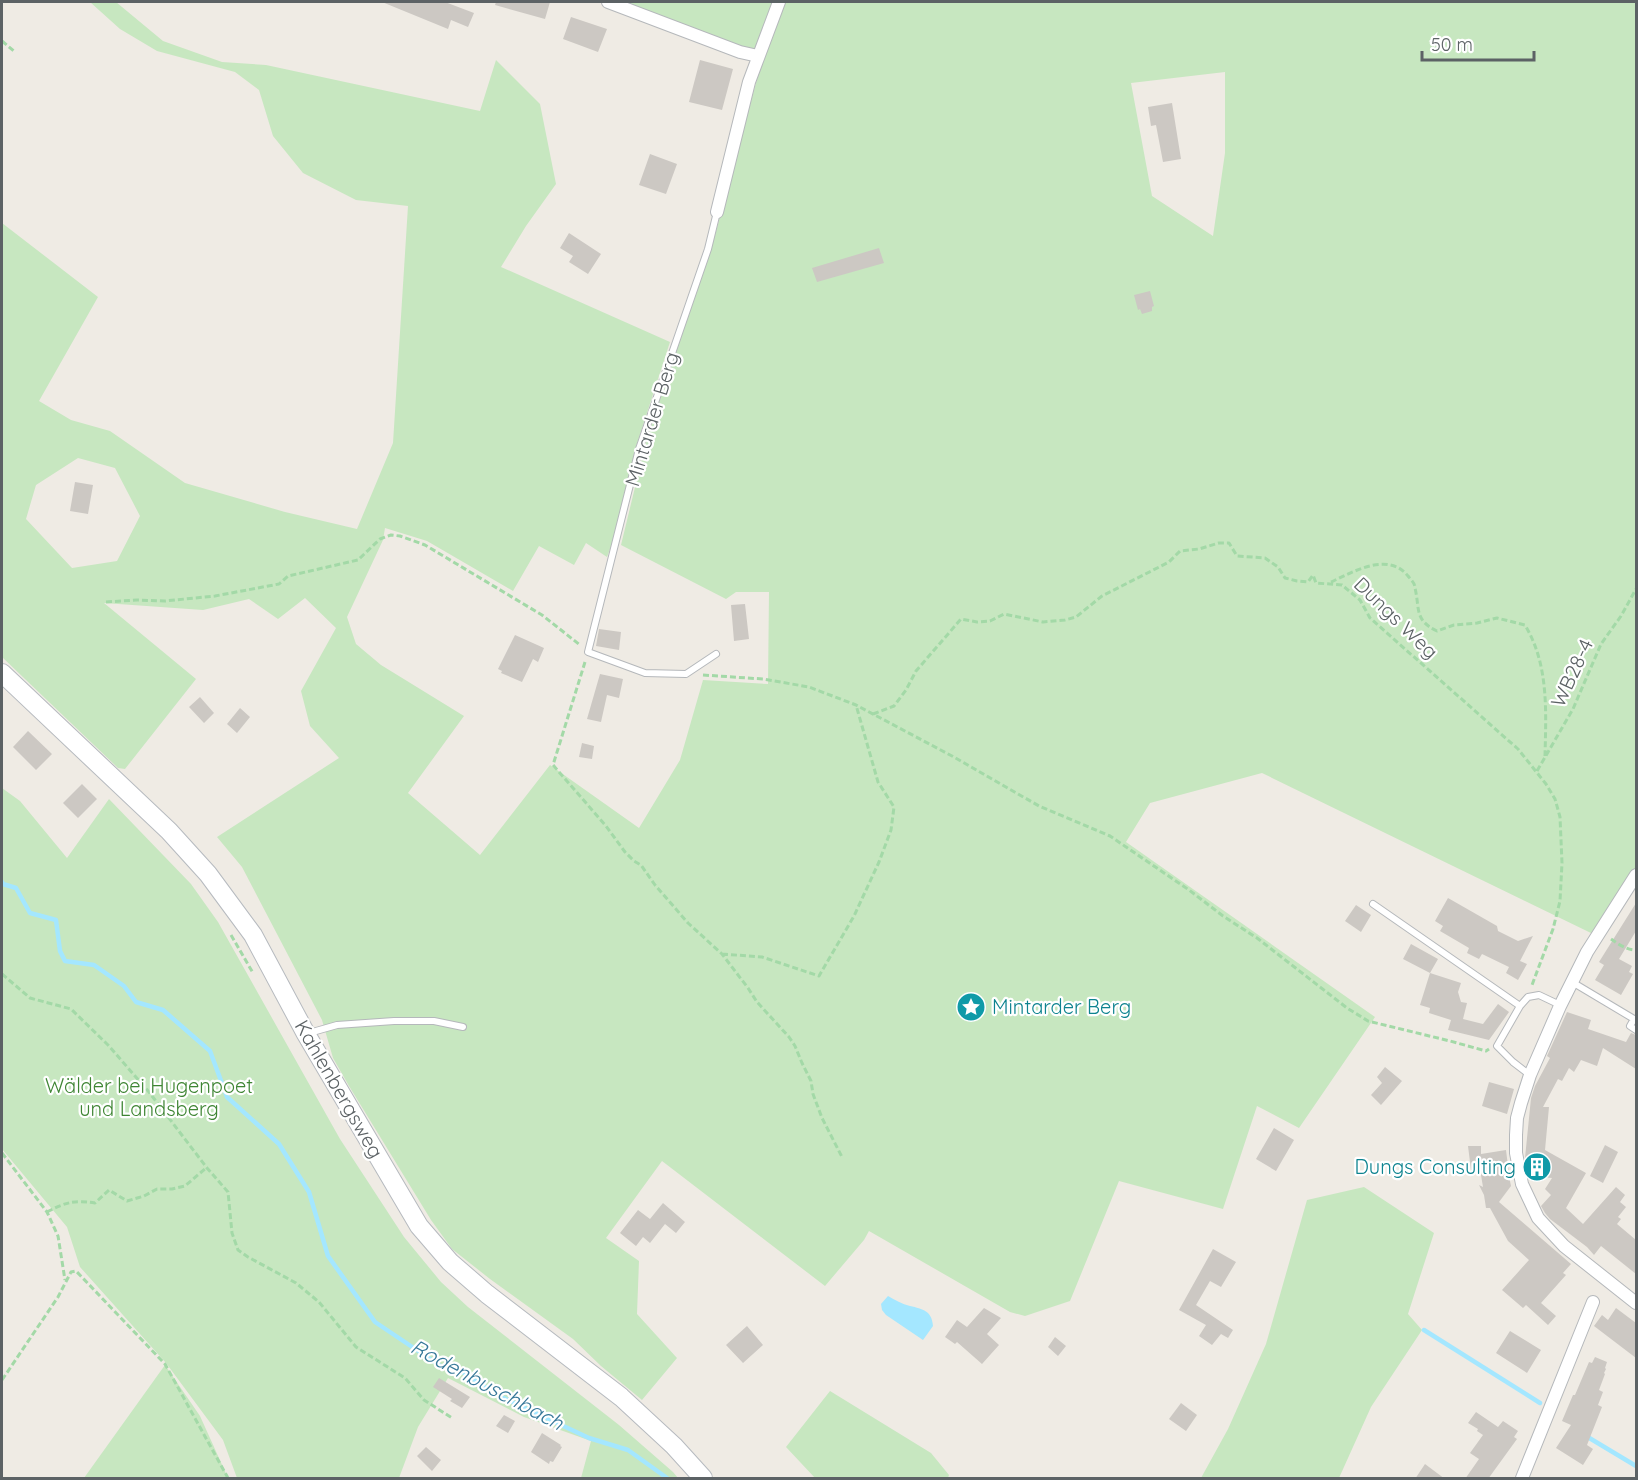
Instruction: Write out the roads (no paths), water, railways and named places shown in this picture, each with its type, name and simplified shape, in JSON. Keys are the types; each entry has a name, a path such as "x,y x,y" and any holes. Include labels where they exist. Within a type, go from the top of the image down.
{"street":[{"path":"608,2 740,52 758,56"},
{"name":"Mintarder Berg","path":"717,212 749,82 778,2"},
{"name":"Kahlenbergsweg","path":"2,673 169,831 208,874 253,935 306,1034 419,1226 450,1262 487,1294 621,1397 674,1446 703,1479"},
{"path":"1636,874 1587,952 1560,1006 1530,1075 1517,1118 1515,1136 1522,1184 1538,1218 1564,1246 1636,1303"},
{"path":"1522,1479 1593,1302"}],"lane":[{"name":"Mintarder Berg","path":"716,654 686,674 645,673 588,652 639,449 708,249 717,212"},
{"path":"1374,904 1520,1006"},
{"path":"1572,982 1635,1017 1630,1026 1636,1030"},
{"path":"1530,1075 1497,1046 1520,1006 1528,997 1539,995 1560,1006"},
{"path":"306,1034 338,1025 394,1021 434,1021 463,1027"}],"water":[{"path":"888,1296 929,1314 933,1326 923,1340 882,1310 881,1304"}],"waterway":[{"name":"Rodenbuschbach","path":"2,882 16,888 30,913 56,920 60,951 65,961 94,965 124,986 136,1002 163,1010 210,1051 227,1097 279,1144 309,1192 328,1256 375,1322 442,1367 461,1371 497,1395 589,1438 628,1450 667,1478"},
{"path":"1424,1330 1540,1403"},
{"path":"1586,1436 1636,1466"}],"place":[{"name":"Mintarder Berg","path":"971,1007"},
{"name":"Dungs Consulting","path":"1537,1167"}],"park label":[{"name":"Wälder bei Hugenpoet und Landsberg","path":"149,1098"}]}
